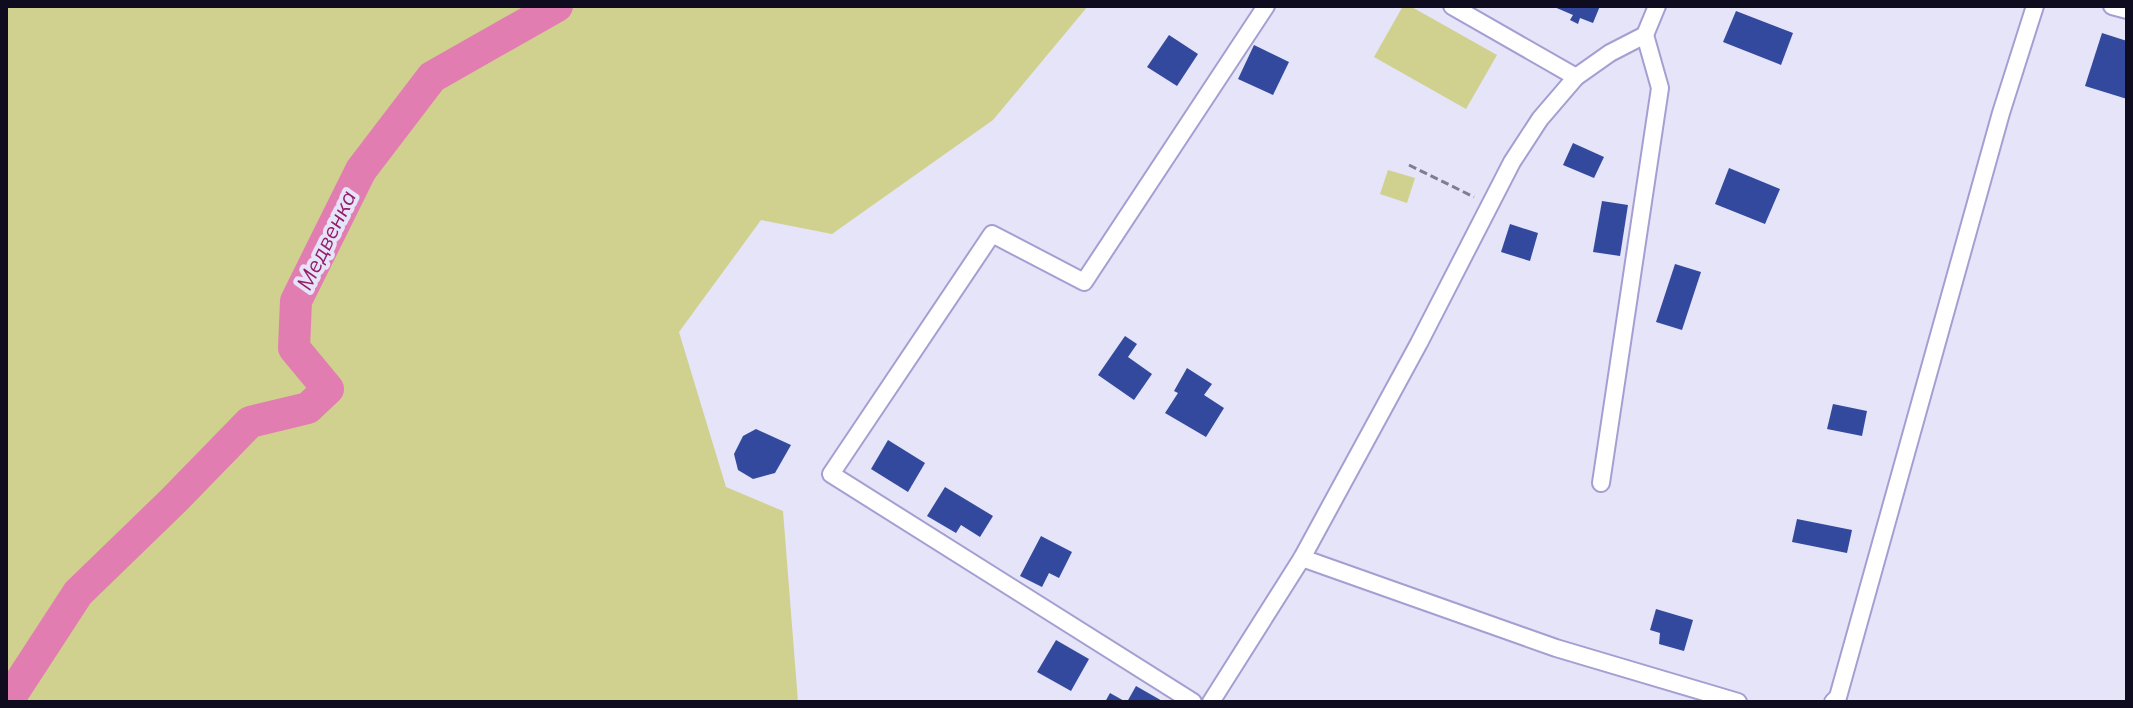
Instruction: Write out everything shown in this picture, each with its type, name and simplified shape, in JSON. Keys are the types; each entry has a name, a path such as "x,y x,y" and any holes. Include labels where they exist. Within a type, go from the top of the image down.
{"street":[{"path":"1193,702 831,474 992,234 1084,282 1266,6"},
{"path":"1452,6 1576,77"},
{"path":"1601,483 1660,88 1645,35 1657,6"},
{"path":"1833,702 1838,697 2001,113 2035,6"},
{"path":"2112,6 2127,10"},
{"path":"1211,702 1302,558 1419,343 1488,204 1540,119 1576,77 1610,53 1645,35"},
{"path":"1302,558 1556,648 1738,702"}],"path":[{"path":"1409,165 1488,204"}],"green space":[{"path":"6,6 1088,6 993,120 832,234 761,220 679,332 726,487 783,511 798,702 6,702"},
{"path":"1403,6 1410,6 1497,55 1466,109 1374,57"},
{"path":"1388,170 1415,178 1407,203 1380,194"}],"building":[{"path":"1552,6 1600,6 1593,23 1580,18 1578,24 1570,20 1573,15"},
{"path":"1736,11 1793,33 1781,65 1723,42"},
{"path":"2102,33 2127,41 2127,99 2085,86"},
{"path":"1169,35 1198,54 1177,86 1147,67"},
{"path":"1254,45 1289,62 1273,95 1238,79"},
{"path":"1573,143 1604,157 1594,178 1563,165"},
{"path":"1729,168 1780,189 1765,224 1715,204"},
{"path":"1602,201 1628,205 1620,256 1593,252"},
{"path":"1510,224 1538,233 1530,261 1501,252"},
{"path":"1675,264 1701,272 1682,330 1656,322"},
{"path":"1125,336 1137,344 1128,357 1152,374 1134,400 1098,375"},
{"path":"1187,368 1212,384 1204,395 1224,408 1206,437 1165,413 1178,393 1174,391"},
{"path":"1833,404 1867,411 1862,436 1827,429"},
{"path":"756,429 791,445 775,473 753,479 738,470 734,454 743,436"},
{"path":"888,440 925,463 908,492 871,469"},
{"path":"945,487 993,516 980,537 961,525 956,533 927,516"},
{"path":"1797,519 1852,530 1847,553 1792,542"},
{"path":"1041,536 1072,552 1059,578 1049,573 1042,587 1020,576"},
{"path":"1656,609 1693,620 1684,651 1659,644 1660,633 1650,630"},
{"path":"1056,640 1089,659 1071,691 1037,672"},
{"path":"1136,686 1164,702 1127,702"},
{"path":"1110,693 1126,702 1105,702"}],"waterway":[{"name":"Медвенка","path":"7,702 78,593 250,422 308,408 328,389 294,348 296,301 361,170 432,77 557,6"}]}
